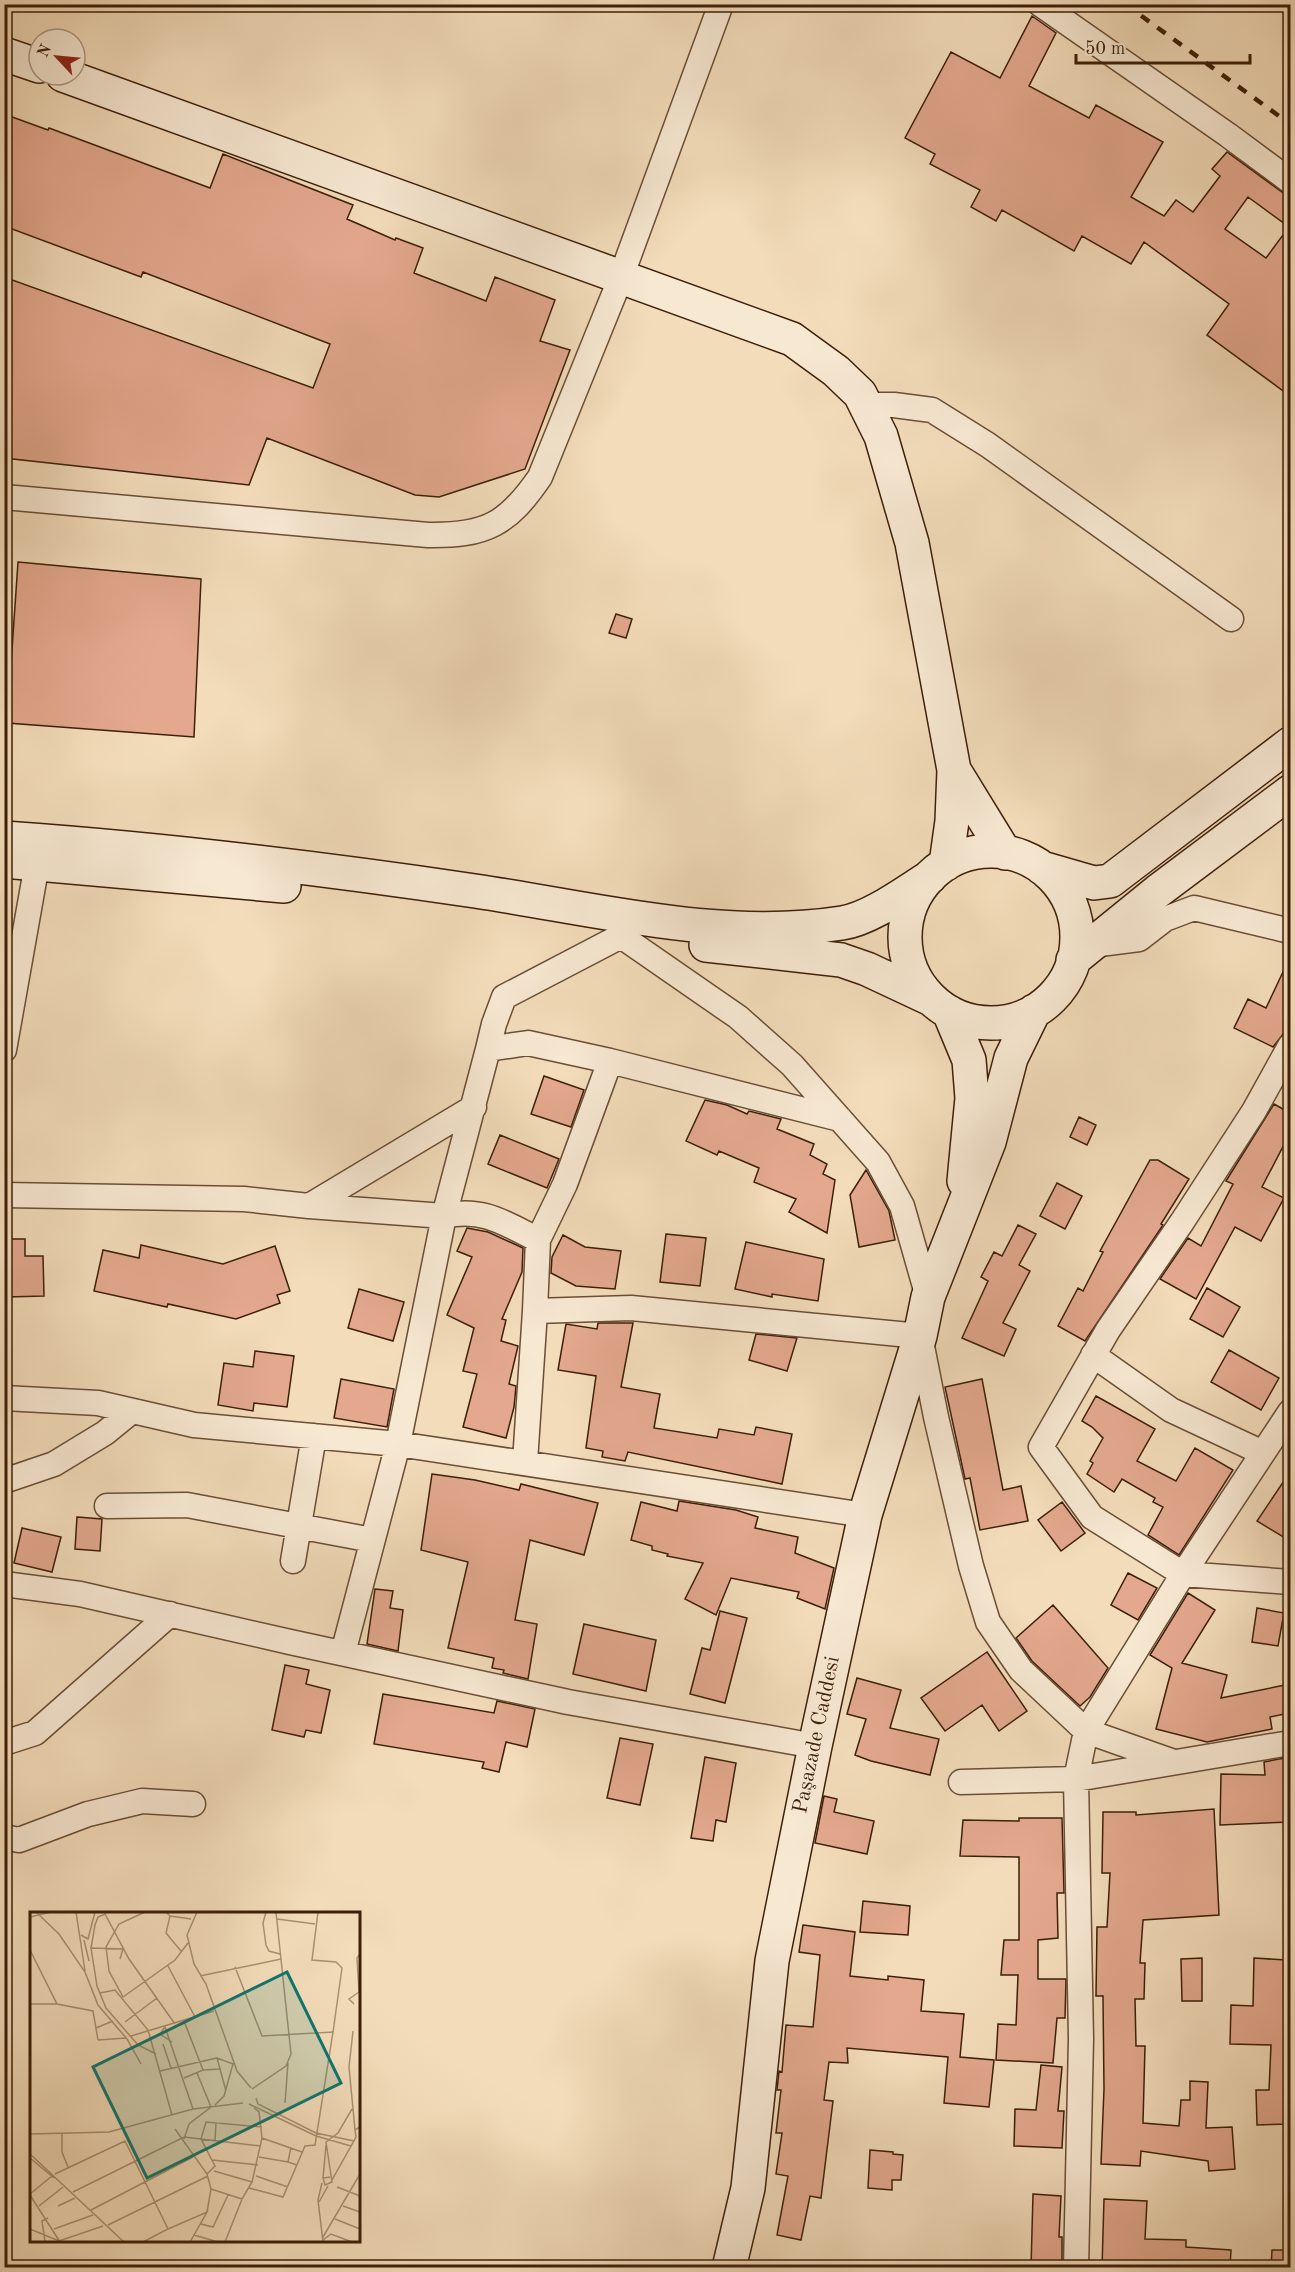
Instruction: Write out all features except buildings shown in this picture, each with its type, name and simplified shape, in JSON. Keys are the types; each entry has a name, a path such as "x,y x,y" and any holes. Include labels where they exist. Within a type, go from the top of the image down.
{"street":[{"path":"4,497 450,536 484,530 508,516 525,499 540,477 621,277 721,4"},
{"path":"1040,4 1290,181"},
{"path":"4,54 27,62"},
{"path":"87,84 792,339 836,371 860,394 881,436 912,543 954,770 952,821 938,871 916,895 908,916 905,938 908,960 917,981 940,1006 969,1060 971,1088 962,1216"},
{"path":"867,405 894,405 932,410 988,445 1231,619"},
{"path":"4,837 230,857 339,871 535,900 610,914 708,927 805,928 846,923 882,907 964,855 985,851 1025,858 1042,868 1094,883 1110,881 1290,744"},
{"path":"954,770 1005,853"},
{"path":"4,861 334,891 621,936 841,960 867,969 969,1021 992,1023 1014,1020 1034,1011 1052,997 1083,953 1158,891 1290,792"},
{"path":"4,1050 36,864"},
{"path":"1042,868 1063,891 1075,919 1077,940 1083,953"},
{"path":"1083,953 1139,939 1165,919 1194,908 1290,931"},
{"path":"343,1653 398,1444 444,1216 494,1024 504,997 621,936"},
{"path":"621,936 738,1017 792,1065 878,1162 902,1206 928,1297"},
{"name":"Paşazade Caddesi","path":"729,2268 748,2188 772,1960 865,1515 920,1336 928,1297 990,1142 1011,1058 1034,1011"},
{"path":"488,1049 528,1043 610,1061 840,1119"},
{"path":"1290,1046 1254,1111 1108,1330 1041,1447 1092,1517 1182,1575 1290,1582"},
{"path":"525,1462 538,1240 565,1184 610,1061"},
{"path":"309,1206 474,1107"},
{"path":"4,1196 244,1198 309,1206 444,1216 462,1212 497,1219 538,1240"},
{"path":"535,1311 631,1308 920,1336 936,1417 971,1566 988,1622 1021,1670 1086,1731 1174,1762"},
{"path":"1093,1355 1171,1410 1263,1454"},
{"path":"4,1398 98,1403 194,1425 398,1444 865,1515"},
{"path":"4,1481 54,1464 105,1433 132,1411"},
{"path":"1076,2268 1081,2039 1076,1779 1086,1731 1182,1575 1290,1412"},
{"path":"293,1561 314,1436"},
{"path":"107,1506 187,1505 372,1540"},
{"path":"4,1584 80,1594 568,1702 815,1746"},
{"path":"4,1743 34,1733 170,1614"},
{"path":"961,1782 1076,1779 1290,1743"},
{"path":"4,1837 19,1840 88,1814 142,1801 193,1804"}],"railway":[{"path":"1125,4 1290,124"}]}
